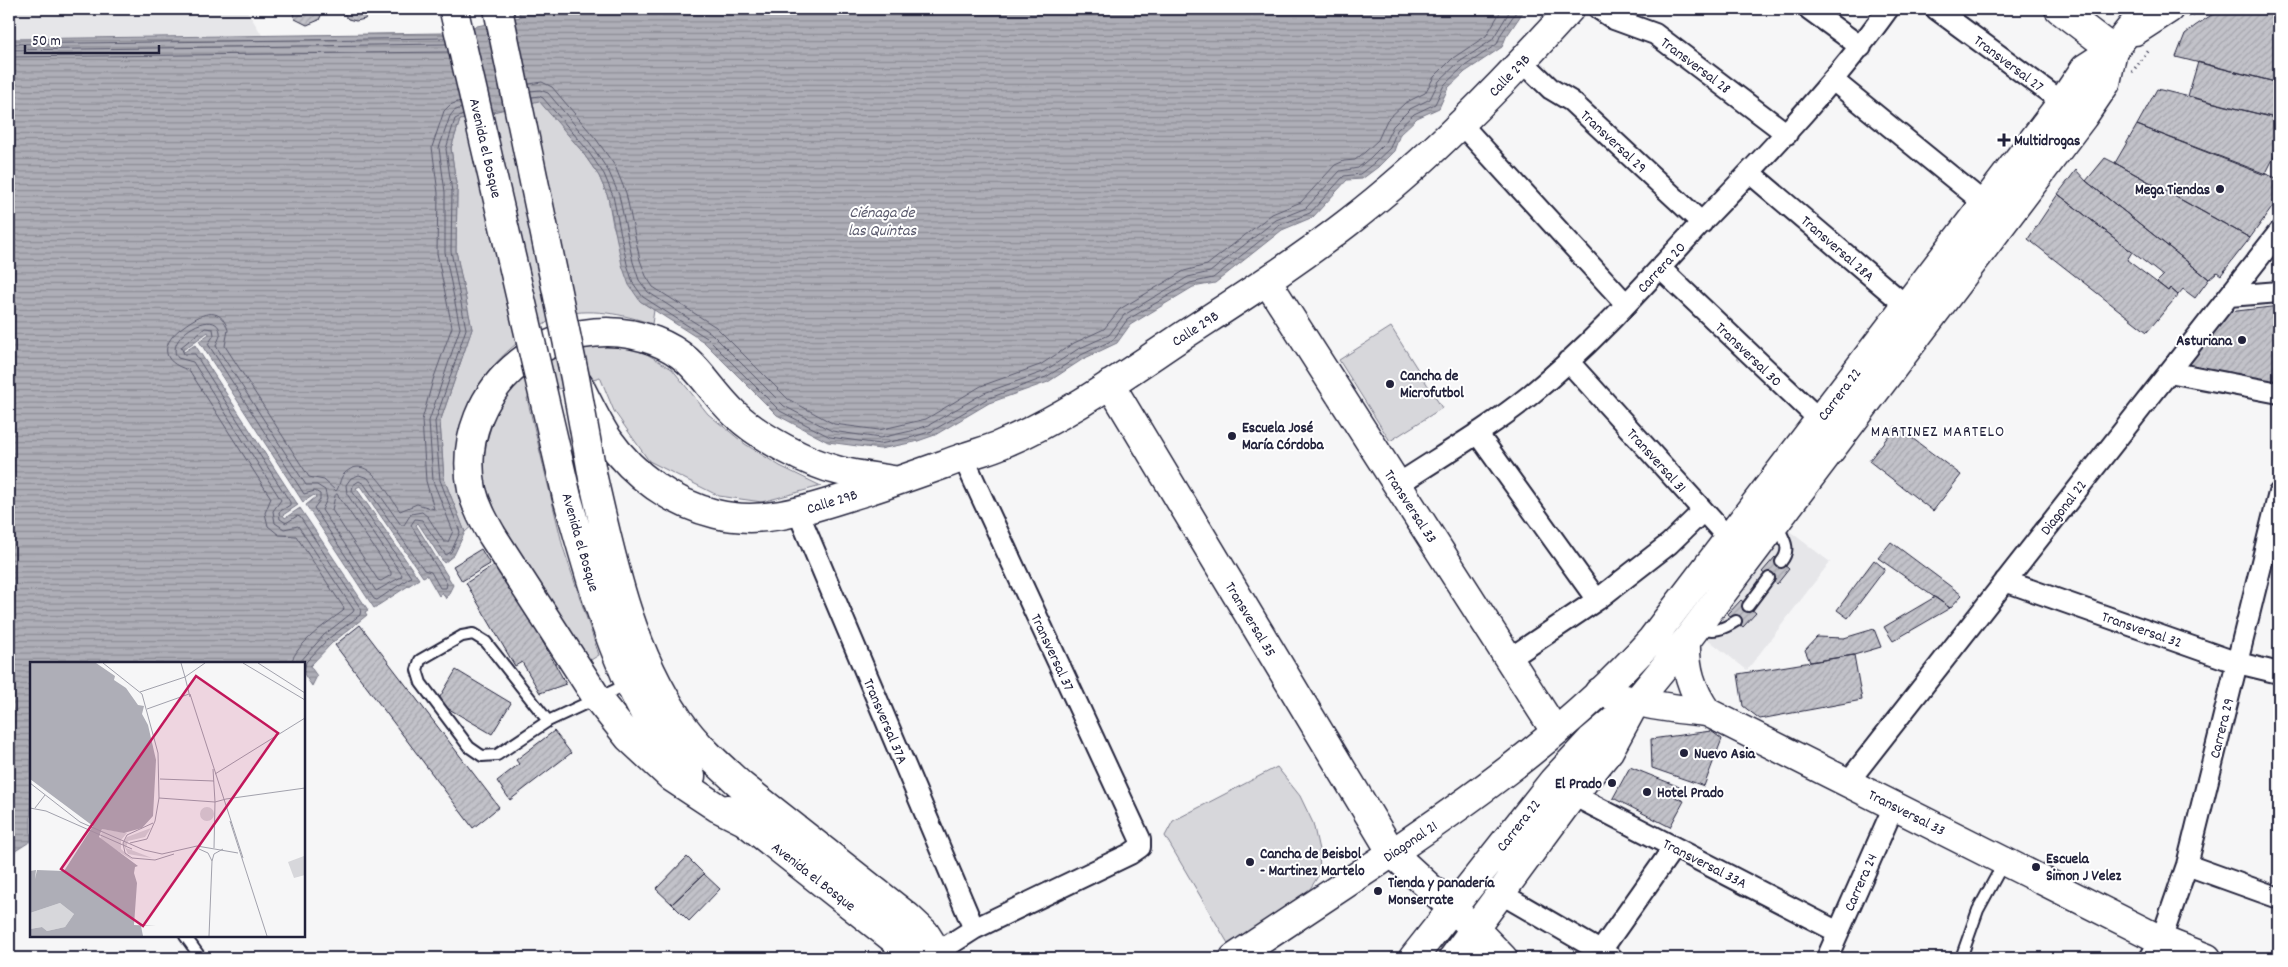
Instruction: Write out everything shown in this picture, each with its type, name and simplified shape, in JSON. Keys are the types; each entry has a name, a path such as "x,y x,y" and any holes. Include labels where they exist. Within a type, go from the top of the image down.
{"main road":[{"name":"Avenida el Bosque","path":"498,9 575,378 593,478 612,559 653,677 680,722 717,763 742,786 908,917 924,933 930,956"},
{"name":"Calle 29B","path":"575,378 607,437 624,459 644,478 666,494 691,506 717,514 745,518 770,518 798,512 899,481 1001,445 1033,429 1110,384 1267,281 1374,202 1461,124 1523,62 1570,9"},
{"path":"2059,9 2113,50 2138,28 2169,9"},
{"name":"Carrera 22","path":"1555,731 1599,692 1652,639 1728,539 1829,429 2073,110 2106,83 2113,50 2146,9"},
{"name":"Avenida el Bosque","path":"454,10 567,497 589,575 628,684 671,755 702,786 896,941 930,956"},
{"name":"Transversal 33","path":"1267,281 1555,731"},
{"path":"744,821 710,804 671,777 629,738 597,698 492,535 478,509 472,490 470,468 478,423 489,396 503,377 520,360 547,344 590,331 604,330 633,334 656,341 677,352 696,367 735,414 778,443 804,457 840,471 899,481"},
{"name":"Transversal 35","path":"1110,384 1392,853 1453,908 1503,958"},
{"name":"Carrera 22","path":"1413,958 1453,908 1563,788 1609,750 1635,703 1775,522 1829,429"},
{"path":"1690,634 1685,660 1696,696 1707,712"},
{"name":"Transversal 33","path":"1599,692 1635,703 1669,709 1707,712 2005,861 2156,949 2207,958"},
{"path":"1555,731 1563,788"},
{"name":"Diagonal 21","path":"1234,958 1474,798 1555,731"},
{"name":"Carrera 22","path":"1453,958 1554,820 1563,788"}],"street":[{"name":"Transversal 28","path":"1599,9 1614,19 1656,34 1787,134"},
{"path":"1809,9 1861,48"},
{"name":"Carrera 20","path":"1397,485 1529,397 1568,362 1626,304 1787,134 1861,48 1888,9"},
{"name":"Transversal 27","path":"1936,9 2073,110"},
{"name":"Transversal 29","path":"1523,62 1551,89 1571,100 1702,223"},
{"path":"1834,81 1995,211"},
{"path":"1461,124 1626,304"},
{"name":"Transversal 28A","path":"1750,173 1916,315"},
{"name":"Diagonal 22","path":"1848,782 2279,232"},
{"name":"Transversal 30","path":"1660,268 1829,429"},
{"path":"2229,296 2279,292"},
{"name":"Transversal 31","path":"1568,362 1747,559"},
{"path":"2169,372 2279,393"},
{"path":"1477,433 1597,600"},
{"name":"Transversal 37","path":"963,457 1140,840 1140,847 1130,854 974,929"},
{"name":"Carrera 29","path":"2156,949 2187,864 2279,493"},
{"path":"1509,659 1597,600 1669,544 1703,511"},
{"name":"Transversal 37A","path":"798,512 974,929"},
{"name":"Transversal 32","path":"2005,581 2238,663 2279,673"},
{"name":"Transversal 33A","path":"1563,788 1838,932"},
{"name":"Carrera 24","path":"1827,958 1894,806"},
{"path":"1500,893 1606,955 1674,847"},
{"path":"2187,864 2279,898"},
{"path":"930,956 974,929"}],"lane":[{"path":"1775,522 1788,549 1786,556 1781,562"},
{"path":"1748,606 1769,578"},
{"path":"1690,634 1725,628 1736,621"},
{"path":"548,721 486,642 473,634 462,636 420,660 418,670 421,684 470,747 482,756 497,756 548,721 628,684"},
{"path":"1962,958 1978,910 2005,861"},
{"path":"187,937 201,958"}],"shaded area":[{"path":"9,9 246,9 262,35 9,39"},
{"path":"539,100 581,150 599,176 608,197 613,225 640,301 654,310 652,324 630,317 606,313 581,312 558,316 512,347 490,370 472,397 461,427 459,439 461,476 474,524 465,532 444,479 440,422 472,329 456,251 457,191 451,148 460,120"},
{"name":"Cancha de Microfutbol","path":"1391,327 1442,408 1390,441 1339,360"},
{"path":"591,342 624,344 645,353 672,369 708,414 745,444 780,466 821,486 762,502 719,496 649,461 614,411 600,377 527,398 563,547 599,655 586,663 505,535 484,481 485,447 495,414 519,375 547,353"},
{"path":"1788,530 1830,562 1747,670 1706,638"},
{"name":"Cancha de Beisbol - Martinez Martelo","path":"1277,767 1300,796 1313,823 1319,850 1320,873 1310,889 1229,945 1165,836 1173,821"}],"water":[{"name":"Ciénaga de las Quintas","path":"518,9 1525,9 1506,37 1502,47 1465,72 1448,88 1439,108 1417,118 1400,134 1394,151 1378,167 1362,179 1347,180 1313,217 1282,230 1215,283 1193,287 1130,325 1117,343 1083,359 1048,382 989,403 935,435 915,442 880,449 828,442 777,415 704,342 640,301 629,285 622,265 608,197 599,176 581,150 539,101 460,120 451,148 457,191 456,251 472,329 440,422 444,479 465,532 454,555 444,563 418,523 416,525 453,585 446,599 442,592 439,596 427,575 423,577 360,486 356,488 419,579 374,608 306,505 316,497 314,495 303,502 199,341 209,334 208,332 183,350 184,352 195,345 298,505 283,515 285,518 300,508 368,610 365,612 367,615 332,643 310,666 317,676 312,686 305,676 305,662 30,662 30,842 9,855 9,39 444,33 520,17"}],"building":[{"path":"291,9 324,9 319,20 307,25 295,19"},
{"path":"340,9 372,9 365,19 356,21 348,19"},
{"path":"2236,9 2262,9 2279,14 2279,83 2176,57 2185,34 2195,26 2213,14"},
{"path":"2198,62 2279,83 2279,119 2188,96"},
{"path":"2157,89 2279,119 2279,147 2265,175 2137,125"},
{"name":"Mega Tiendas","path":"2137,125 2279,179 2279,198 2250,238 2115,163"},
{"path":"2105,158 2250,238 2221,275 2217,272 2209,279 2086,181"},
{"path":"2076,170 2086,181 2209,279 2195,298 2183,289 2178,295 2170,288 2168,291 2157,282 2163,276 2058,194"},
{"path":"2058,194 2132,252 2127,260 2168,291 2170,288 2178,295 2147,332 2028,239"},
{"name":"Asturiana","path":"2279,306 2279,389 2188,367 2220,313"},
{"path":"1896,426 1961,475 1933,511 1869,461"},
{"path":"1891,542 1962,595 1950,608 1878,558"},
{"path":"481,549 490,564 462,581 453,566"},
{"path":"1775,557 1789,569 1777,584 1762,572"},
{"path":"1874,560 1885,569 1848,618 1837,610"},
{"path":"499,562 566,684 540,693 522,662 515,666 466,583"},
{"path":"1935,597 1950,608 1893,641 1884,627"},
{"path":"1741,600 1756,613 1743,627 1728,614"},
{"path":"360,625 499,807 473,828 335,645"},
{"path":"1874,629 1881,647 1854,655 1810,662 1805,650 1817,637 1844,638"},
{"path":"1854,655 1862,700 1760,719 1743,706 1738,674"},
{"path":"456,670 511,703 492,734 437,702"},
{"path":"554,731 571,753 510,800 497,781 519,764 516,760"},
{"name":"Nuevo Asia","path":"1711,731 1722,739 1704,786 1652,768 1651,739"},
{"name":"Hotel Prado","path":"1630,767 1682,788 1675,797 1684,801 1670,827 1613,798"},
{"path":"687,857 704,874 672,904 656,889"},
{"path":"704,874 720,889 689,921 672,904"}],"place":[{"name":"Multidrogas","path":"2004,140"},
{"name":"Mega Tiendas","path":"2220,189"},
{"name":"Asturiana","path":"2242,340"},
{"name":"Cancha de Microfutbol","path":"1390,384"},
{"name":"Escuela José María Córdoba","path":"1232,436"},
{"name":"Nuevo Asia","path":"1684,753"},
{"name":"El Prado","path":"1612,783"},
{"name":"Hotel Prado","path":"1647,792"},
{"name":"Cancha de Beisbol - Martinez Martelo","path":"1250,862"},
{"name":"Escuela Simon J Velez","path":"2036,867"},
{"name":"Tienda y panadería Monserrate","path":"1378,891"}],"district":[{"name":"MARTINEZ MARTELO","path":"1938,430"}]}
